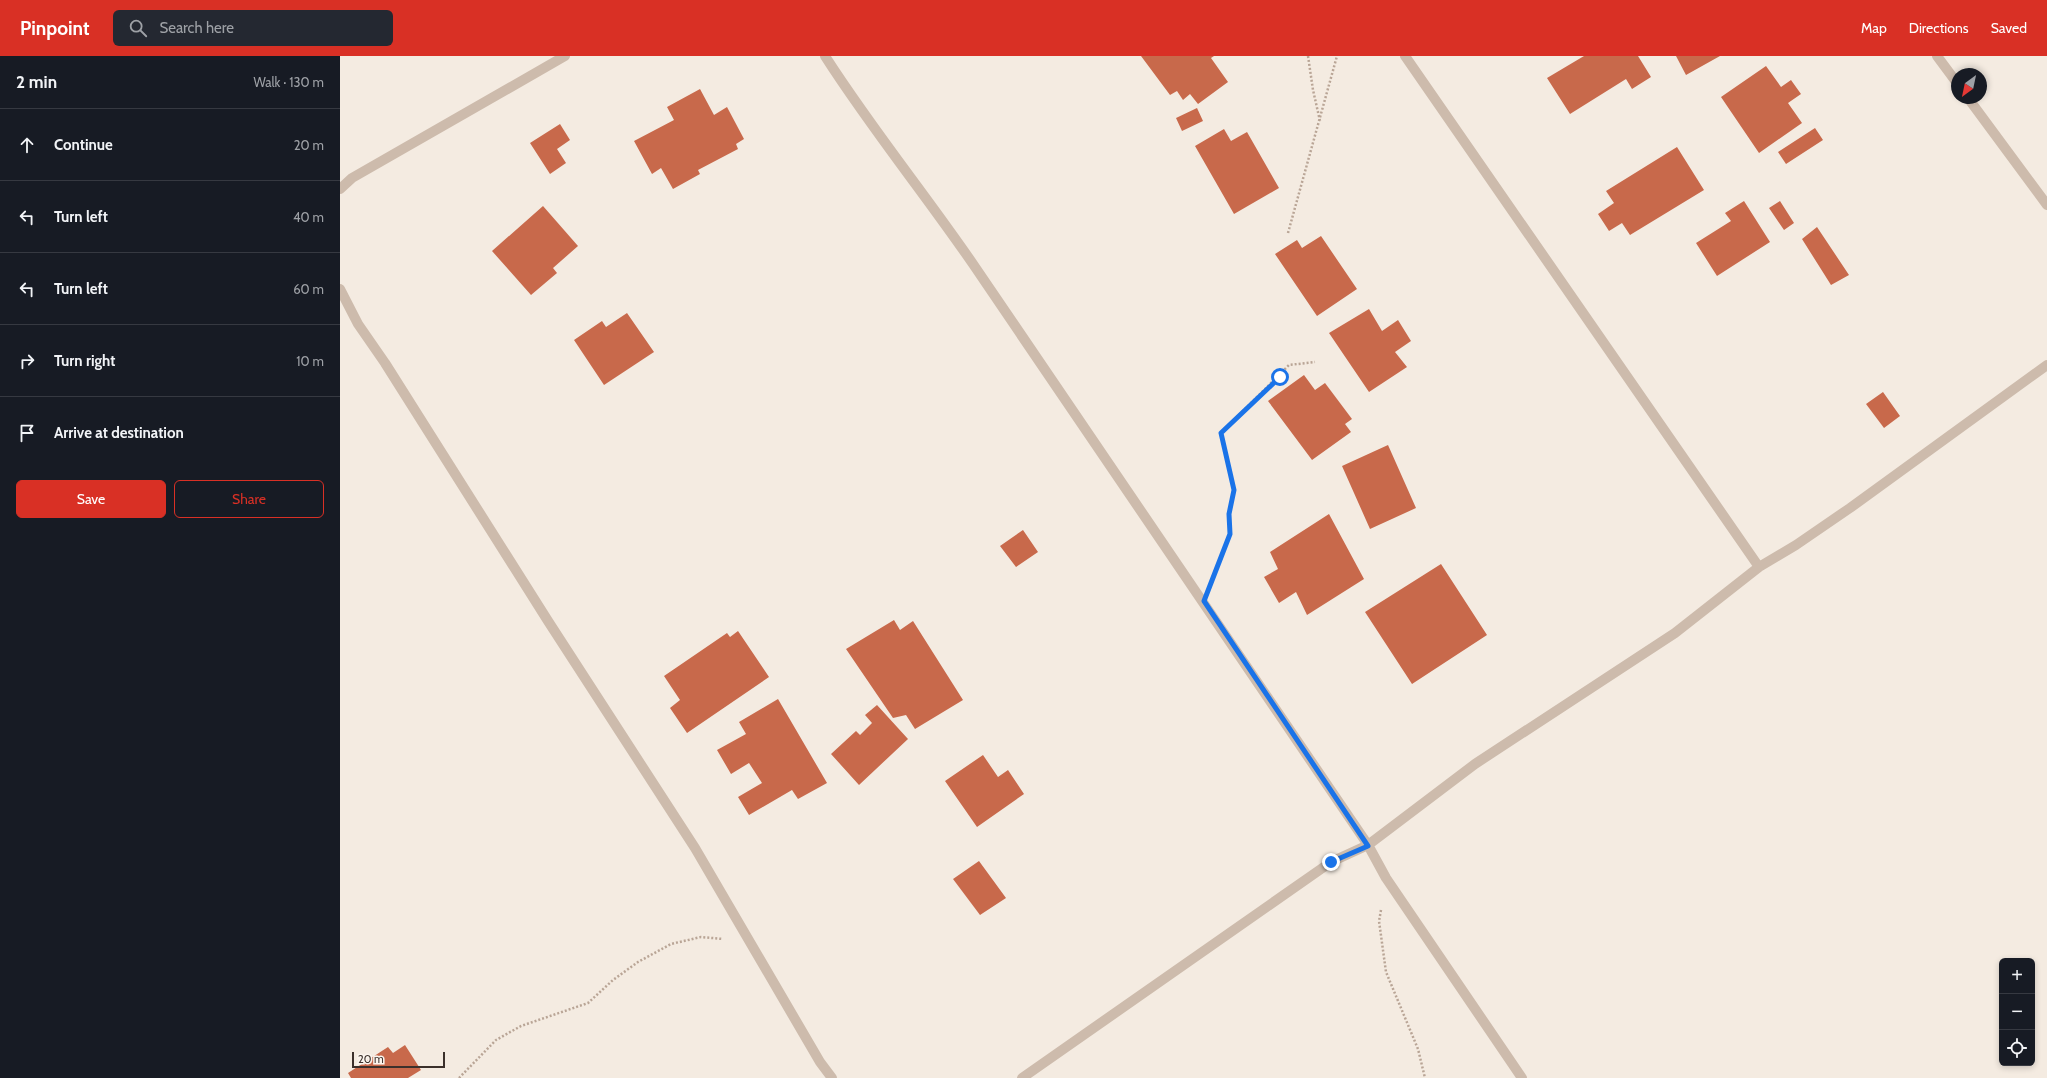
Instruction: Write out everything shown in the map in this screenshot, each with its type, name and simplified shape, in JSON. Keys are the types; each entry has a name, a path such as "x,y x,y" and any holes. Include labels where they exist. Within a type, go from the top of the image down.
{"street":[{"path":"340,189 352,178 565,56"},
{"path":"825,56 843,84 941,217 1204,601 1368,846 1386,878 1522,1078"},
{"path":"1405,56 1759,567"},
{"path":"1937,56 1951,75"},
{"path":"1972,104 2047,205"},
{"path":"340,289 358,324 385,363 548,621 696,848 820,1062 832,1078"},
{"path":"1022,1078 1331,862 1368,846 1475,764 1675,632 1759,567 1796,545 1850,508 2047,365"}],"path":[{"path":"1308,56 1320,122"},
{"path":"1288,233 1320,122 1337,56"},
{"path":"1204,601 1230,534 1229,514 1234,490 1221,433 1289,365 1315,362"},
{"path":"1386,878 1379,921 1386,972 1418,1049 1425,1078"},
{"path":"459,1078 496,1040 521,1026 588,1003 613,980 638,962 671,944 701,937 750,942"}],"building":[{"path":"1141,56 1214,56 1211,58 1228,82 1198,104 1190,94 1183,100 1177,91 1170,95"},
{"path":"1584,56 1638,56 1651,77 1632,89 1626,79 1570,114 1547,78"},
{"path":"1676,56 1720,56 1686,75"},
{"path":"1766,66 1781,87 1791,80 1801,94 1788,103 1802,123 1759,153 1721,97"},
{"path":"700,89 714,115 727,107 744,139 736,144 738,149 698,170 700,174 673,189 661,168 652,174 634,141 674,120 667,107"},
{"path":"1197,108 1203,121 1182,131 1176,118"},
{"path":"560,124 570,140 557,149 566,163 550,174 530,143"},
{"path":"1815,128 1823,140 1786,164 1778,152"},
{"path":"1224,129 1231,141 1247,132 1279,188 1234,214 1195,146"},
{"path":"1677,147 1704,190 1630,235 1622,223 1609,231 1598,214 1614,203 1606,191"},
{"path":"1744,201 1770,242 1717,276 1696,243 1731,221 1725,213"},
{"path":"1780,201 1794,223 1784,230 1769,208"},
{"path":"543,206 578,246 553,268 557,273 531,295 492,251"},
{"path":"1817,227 1849,275 1831,285 1802,239"},
{"path":"1321,236 1357,289 1317,316 1275,254 1297,240 1302,248"},
{"path":"1369,309 1382,331 1398,320 1411,341 1395,352 1407,367 1369,392 1329,333"},
{"path":"627,313 654,352 604,385 574,340 602,321 606,327"},
{"path":"1304,375 1315,390 1325,383 1352,419 1345,424 1351,432 1312,460 1268,401"},
{"path":"1883,392 1900,416 1884,428 1866,404"},
{"path":"1388,445 1416,508 1370,529 1342,466"},
{"path":"1329,514 1364,579 1307,615 1296,592 1279,603 1264,577 1278,569 1270,552"},
{"path":"1023,530 1038,552 1016,567 1000,546"},
{"path":"1441,564 1487,635 1412,684 1365,612"},
{"path":"894,620 900,630 913,621 963,700 915,729 906,715 893,718 846,649"},
{"path":"738,631 769,677 687,733 670,708 680,700 664,676 727,633 730,637"},
{"path":"778,699 827,783 798,799 792,790 749,815 738,797 762,783 749,763 731,774 717,750 746,734 739,722"},
{"path":"877,705 908,739 859,785 831,754 856,731 860,735 872,723 865,715"},
{"path":"983,755 998,777 1008,770 1024,794 977,827 945,781"},
{"path":"979,861 1006,898 980,915 953,879"},
{"path":"405,1045 421,1070 408,1078 351,1078 348,1073 388,1047 393,1053"}],"route":[{"path":"1280,377 1221,433 1234,490 1229,514 1230,534 1226,548 1204,601 1368,846 1331,862"}]}
